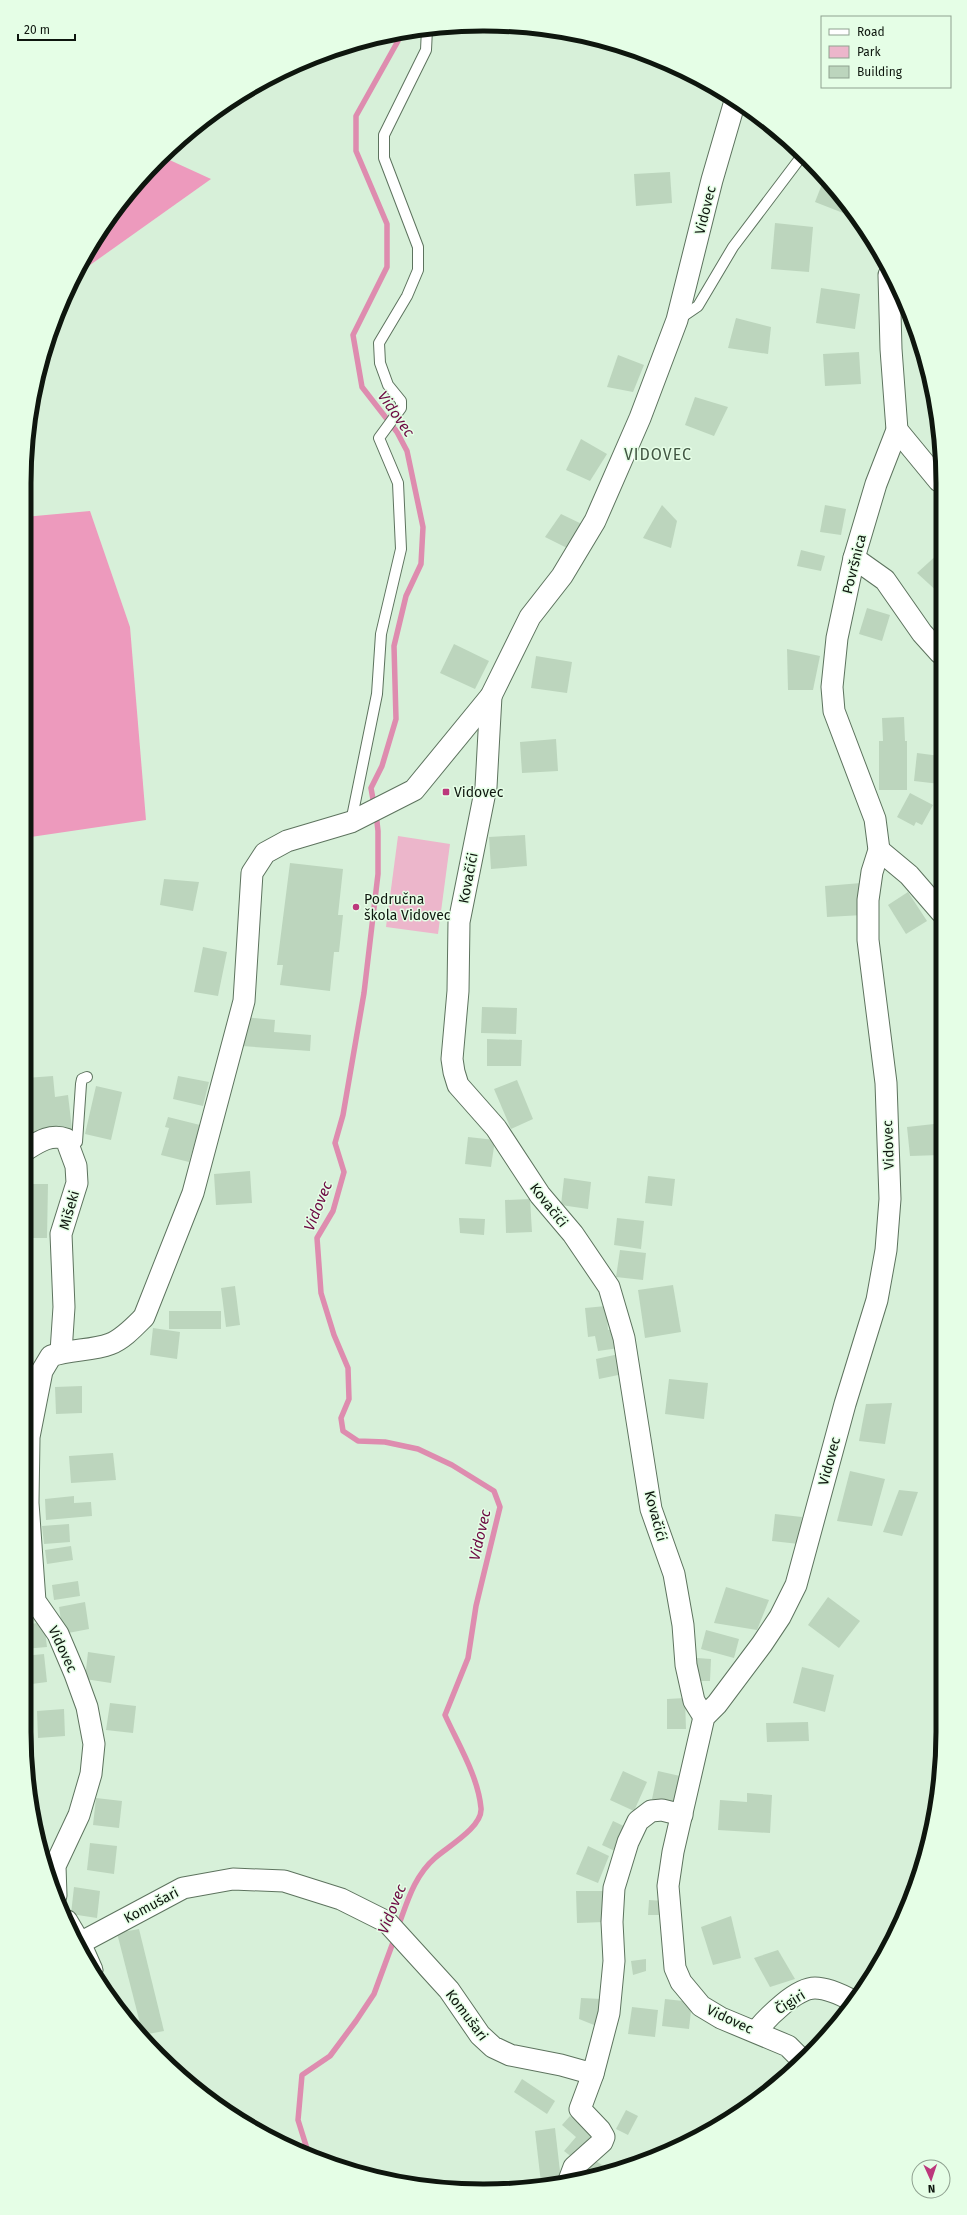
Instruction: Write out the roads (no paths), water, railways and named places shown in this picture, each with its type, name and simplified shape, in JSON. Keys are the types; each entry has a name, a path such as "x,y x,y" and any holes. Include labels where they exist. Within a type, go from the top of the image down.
{"street":[{"name":"Vidovec","path":"31,1427 42,1371 50,1356 61,1352 109,1344 130,1331 144,1317 193,1193 244,1001 252,873 265,853 287,841 367,814 414,790 492,696 530,617 562,576 595,520 640,418 677,320 712,180 734,106"},
{"name":"Površnica","path":"879,850 875,819 834,711 832,687 837,638 854,558 876,484 897,430 891,349 889,283"},
{"path":"897,430 936,477"},
{"path":"854,558 885,580 922,633 936,649"},
{"name":"Kovačići","path":"492,696 486,787 459,922 454,1072 458,1085 496,1128 540,1195 573,1234 609,1287 624,1338 651,1509 674,1574 683,1625 686,1665 694,1701 704,1717"},
{"name":"Vidovec","path":"798,2056 788,2046 756,2031 721,2018 701,2006 681,1982 675,1968 668,1886 673,1852 704,1717 717,1704 762,1644 780,1617 796,1585 845,1404 876,1300 886,1250 890,1199 886,1083 868,940 868,900 872,872 879,850"},
{"path":"879,850 909,876 936,907"},
{"path":"31,1147 48,1138 59,1136 66,1139 71,1148"},
{"name":"Mišeki","path":"61,1352 64,1307 61,1234 77,1183 76,1166 71,1148"},
{"name":"Vidovec","path":"31,1606 47,1616 58,1634 87,1707 94,1744 91,1774 79,1815 55,1866 55,1878"},
{"path":"571,2175 574,2167 602,2142 604,2137 580,2109 593,2074 609,2012 614,1961 612,1922 614,1888 628,1842 638,1821 651,1811 662,1810 682,1815"},
{"name":"Komušari","path":"83,1941 183,1888 233,1879 284,1881 341,1899 389,1924 449,1990 480,2035 493,2047 510,2055 561,2065 593,2074"},
{"name":"Čigiri","path":"756,2031 770,2015 791,1998 814,1988 831,1991 848,1999"}],"lane":[{"path":"367,814 381,634 401,549 398,483 379,438 401,408 400,400 388,385 380,363 379,343 407,296 418,270 418,247 384,158 384,135 426,50 427,35"},
{"path":"677,320 698,306 733,247 799,160"},
{"path":"71,1148 77,1142 81,1084 82,1079 87,1077"}],"waterway":[{"name":"Vidovec","path":"374,805 371,788 382,766 396,719 394,646 406,596 421,564 423,527 407,451 397,432 362,387 353,335 387,267 387,224 356,151 356,116 398,40"},
{"name":"Vidovec","path":"376,813 378,831 378,874 364,993 343,1115 335,1143 344,1172 333,1211 317,1238 321,1293 334,1335 348,1368 349,1399 341,1418 343,1431 358,1441 385,1442 418,1449 452,1465 494,1491 500,1507 476,1606 468,1658 445,1715 472,1772 479,1796 481,1808 480,1815 470,1829 435,1858 416,1881 398,1927"},
{"name":"Vidovec","path":"307,2149 298,2120 302,2075 330,2056 356,2021 374,1994 395,1937"}],"place":[{"name":"Vidovec","path":"446,792"},
{"name":"Područna škola Vidovec","path":"356,907"}],"district":[{"name":"VIDOVEC","path":"658,454"}]}
